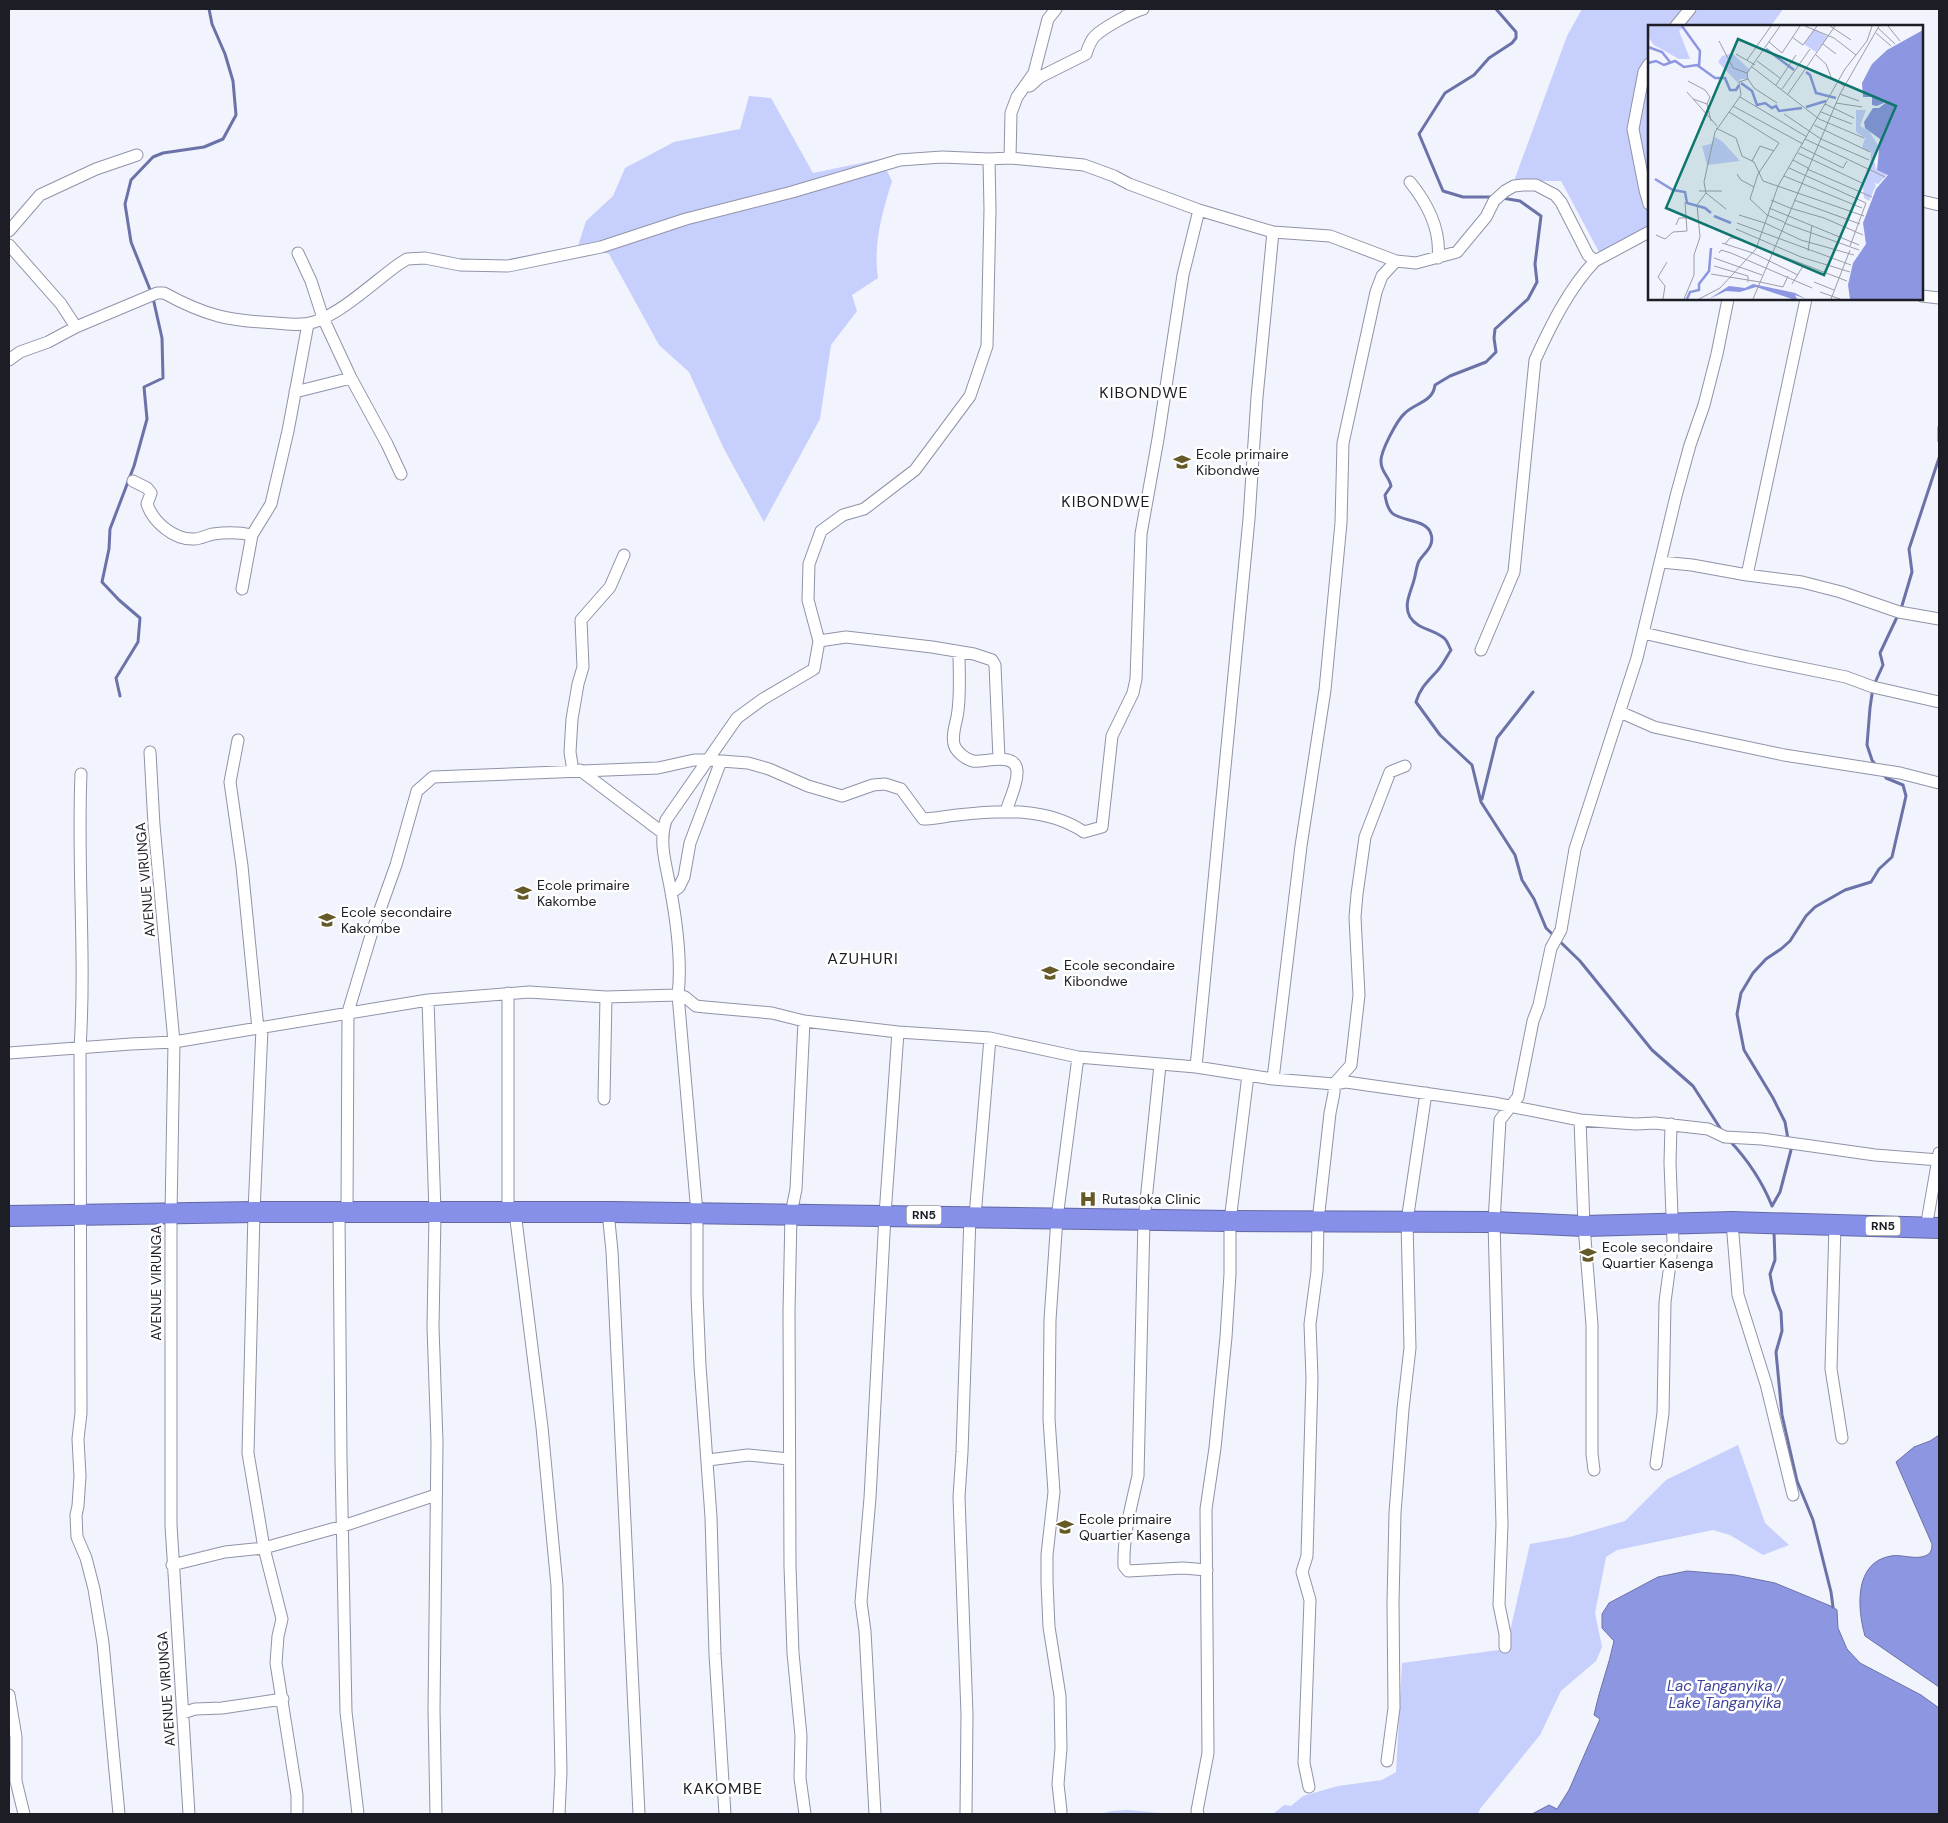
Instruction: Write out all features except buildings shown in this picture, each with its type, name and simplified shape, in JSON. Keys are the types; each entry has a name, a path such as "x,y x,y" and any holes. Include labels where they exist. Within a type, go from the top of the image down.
{"highway":[{"name":"RN5","path":"9,1216 254,1212 608,1212 1230,1221 1494,1222 1584,1226 1732,1222 1933,1228"}],"street":[{"path":"1010,158 1011,113 1017,97 1034,73 1048,19 1056,9"},
{"path":"1017,97 1040,77 1086,54 1089,45 1096,36 1136,11 1143,9"},
{"path":"1677,25 1690,9"},
{"path":"1648,66 1644,72 1633,129 1648,200"},
{"path":"9,231 40,195 96,169 137,155"},
{"path":"9,360 20,352 48,342 76,327 152,295 164,293 207,314 227,319 308,324 323,318 407,259 424,258 460,265 508,266 601,247 686,219 792,192 900,160 942,157 1010,158 1084,165 1199,210 1273,232 1330,236 1396,261 1416,263 1457,252 1486,217 1494,200 1505,191 1523,184 1536,185 1555,195 1561,202 1588,255 1595,261"},
{"path":"725,1814 715,1654 708,1460 700,1366 697,1213 678,995 680,978 671,893 663,854 662,833 666,820 737,718 762,700 814,669 818,641 808,600 809,564 821,531 844,515 864,509 915,470 970,396 987,346 990,210 989,159"},
{"path":"1410,182 1424,202 1434,222 1438,241 1438,258"},
{"path":"1923,201 1939,205"},
{"path":"358,1814 346,1712 341,1459 343,1212 348,1012 372,932 396,865 417,791 433,776 658,768 694,760 708,760 748,763 768,769 808,786 842,796 873,785 895,786 901,790 923,820 986,812 1006,812 1042,814 1062,819 1084,832 1102,827 1112,736 1133,693 1136,679 1141,534 1158,439 1183,275 1199,210"},
{"path":"1196,1068 1248,529 1257,397 1273,232"},
{"path":"1481,650 1514,572 1535,360 1549,328 1587,270 1595,261 1648,233"},
{"path":"9,245 61,304 76,327"},
{"path":"298,252 311,281 323,318 351,378 401,474"},
{"path":"1273,1079 1301,846 1324,690 1342,523 1343,443 1376,292 1382,276 1396,261"},
{"path":"1923,296 1939,298"},
{"path":"1505,1646 1505,1634 1499,1605 1502,1524 1494,1222 1500,1120 1518,1097 1533,1021 1539,1005 1551,948 1561,930 1575,849 1620,712 1643,633 1676,496 1717,354 1728,300"},
{"path":"1747,575 1806,300"},
{"path":"242,589 252,535 271,504 308,324"},
{"path":"295,392 351,378"},
{"path":"133,481 151,493 147,504 155,521 174,534 194,539 232,532 252,535"},
{"path":"624,556 610,587 581,620 583,667 572,719 570,745 577,770 662,833"},
{"path":"1661,562 1802,582 1900,612 1939,619"},
{"path":"1643,633 1846,677 1880,689 1939,702"},
{"path":"818,641 846,637 974,654 994,662 999,759"},
{"path":"959,652 958,714 954,739 955,747 959,753 973,761 999,759 1012,762 1017,771 1006,812"},
{"path":"1620,712 1654,727 1704,738 1784,755 1900,773 1939,782"},
{"path":"238,740 230,782 242,866 260,1028 248,1453 264,1548 282,1619 278,1636 276,1663 297,1795 298,1814"},
{"name":"AVENUE VIRUNGA","path":"150,752 154,825 174,1042 171,1213 172,1565 189,1814"},
{"path":"671,893 679,887 684,877 690,843 721,761"},
{"path":"1309,1787 1304,1763 1310,1600 1302,1572 1307,1556 1312,1378 1310,1324 1317,1271 1318,1220 1334,1084 1351,1066 1359,995 1355,917 1356,894 1365,836 1390,772 1405,766"},
{"path":"81,774 79,822 80,914 84,996 80,1048 82,1215 81,1413 78,1439 80,1476 76,1523 77,1537 86,1558 94,1589 103,1643 119,1814"},
{"path":"9,1053 174,1042 428,1000 529,992 606,997 678,995 685,997 696,1006 772,1013 804,1022 898,1032 990,1038 1078,1057 1196,1068 1273,1079 1334,1084 1346,1082 1553,1113 1580,1120 1628,1124 1671,1124 1708,1129 1725,1137 1762,1139 1875,1155 1939,1158 1933,1228"},
{"path":"508,994 512,1212 542,1427 557,1586 561,1772 559,1814"},
{"path":"604,1099 606,997"},
{"path":"428,1000 435,1212 433,1328 437,1442 434,1710 436,1814"},
{"path":"804,1022 796,1189 790,1214 789,1459 791,1612 801,1736 800,1778 805,1814"},
{"path":"875,1814 862,1602 898,1032"},
{"path":"966,1814 967,1714 959,1496 972,1216 990,1038"},
{"path":"1061,1811 1058,1784 1061,1748 1060,1696 1049,1627 1047,1555 1054,1492 1050,1419 1050,1340 1057,1218 1078,1057"},
{"path":"1160,1065 1144,1220 1138,1476 1128,1516 1124,1566 1128,1571 1183,1568 1207,1570"},
{"path":"1198,1814 1208,1753 1206,1509 1215,1448 1226,1337 1230,1274 1230,1221 1248,1075"},
{"path":"1388,1761 1394,1708 1393,1603 1396,1513 1403,1408 1410,1348 1407,1222 1426,1093"},
{"path":"1580,1120 1584,1226 1592,1325 1592,1454 1594,1470"},
{"path":"1656,1464 1663,1414 1664,1321 1673,1241 1671,1124"},
{"path":"608,1212 612,1252 639,1814"},
{"path":"1732,1222 1738,1295 1766,1384 1793,1495"},
{"path":"1835,1224 1832,1369 1842,1438"},
{"path":"708,1460 748,1455 789,1459"},
{"path":"172,1565 226,1552 264,1548 343,1526 436,1495"},
{"path":"9,1695 16,1736 16,1781 24,1814"},
{"path":"183,1713 196,1709 222,1708 283,1699"}],"shaded area":[{"path":"1582,9 1783,9 1772,25 1648,25 1648,228 1599,252 1561,181 1514,181 1567,36"},
{"path":"749,96 771,98 813,173 881,159 892,181 882,217 878,241 878,278 852,295 857,311 831,345 820,419 764,522 724,449 689,372 659,345 609,254 578,246 586,221 613,196 625,168 674,142 740,129"},
{"path":"1738,1445 1765,1523 1789,1545 1763,1555 1730,1535 1713,1530 1617,1550 1606,1557 1595,1613 1602,1647 1596,1661 1561,1691 1540,1735 1480,1809 1478,1814 1273,1814 1284,1805 1291,1806 1303,1796 1338,1786 1382,1780 1396,1772 1402,1663 1506,1649 1530,1544 1570,1537 1625,1521 1666,1480"},
{"path":"1128,1810 1173,1814 1099,1814"}],"water":[{"path":"1939,1435 1939,1687 1865,1636 1860,1613 1860,1600 1864,1577 1870,1567 1879,1560 1891,1556 1921,1557 1929,1554 1931,1551 1932,1544 1896,1462 1914,1447 1930,1441"},
{"name":"Lac Tanganyika / Lake Tanganyika","path":"1687,1571 1735,1575 1775,1583 1833,1607 1837,1610 1838,1628 1847,1649 1860,1663 1921,1695 1939,1708 1939,1814 1532,1814 1549,1805 1557,1809 1569,1790 1600,1719 1594,1715 1614,1641 1602,1628 1602,1614 1609,1603 1658,1577"}],"waterway":[{"path":"151,292 131,242 125,204 131,180 153,157 163,153 204,147 223,139 236,115 233,81 225,54 212,24 209,9"},
{"path":"1493,197 1463,197 1443,191 1419,134 1445,93 1474,75 1489,58 1512,43 1516,38 1516,32 1496,9"},
{"path":"1502,198 1520,201 1541,216 1535,264 1537,282 1528,299 1495,329 1496,352 1486,362 1450,376 1435,385 1431,395 1409,410 1398,422 1381,457 1382,469 1389,479 1391,486 1385,495 1389,509 1396,516 1425,526 1429,529 1432,538 1430,546 1417,566 1408,598 1408,612 1417,625 1445,639 1451,650 1440,668 1422,689 1416,702 1440,735 1472,765 1481,802 1515,855 1522,880 1534,899 1546,928 1580,961 1652,1050 1693,1086 1722,1131"},
{"path":"120,696 116,678 138,642 140,618 102,582 109,549 110,529 134,466 147,419 144,387 163,378 162,338 153,298"},
{"path":"1939,427 1939,441"},
{"path":"1901,609 1912,572 1909,549 1939,458"},
{"path":"1877,767 1872,760 1867,745 1870,708 1873,687 1883,665 1880,653 1898,615"},
{"path":"1482,799 1497,738 1533,692"},
{"path":"1788,1139 1785,1122 1744,1050 1737,1014 1741,993 1753,973 1766,959 1790,941 1806,916 1815,907 1845,890 1871,882 1879,869 1892,857 1906,796 1903,785 1886,778 1883,773"},
{"path":"1729,1140 1754,1171 1772,1206"},
{"path":"1772,1206 1780,1192 1791,1150 1790,1145"},
{"path":"1774,1232 1775,1260 1770,1274 1773,1291 1781,1312 1782,1331 1776,1352 1782,1415 1797,1481 1813,1520 1833,1607"}],"place":[{"name":"Ecole primaire Kibondwe","path":"1182,462"},
{"name":"Ecole primaire Kakombe","path":"523,893"},
{"name":"Ecole secondaire Kakombe","path":"327,920"},
{"name":"Ecole secondaire Kibondwe","path":"1050,973"},
{"name":"Rutasoka Clinic","path":"1088,1199"},
{"name":"Ecole secondaire Quartier Kasenga","path":"1588,1255"},
{"name":"Ecole primaire Quartier Kasenga","path":"1065,1527"}],"district":[{"name":"KIBONDWE","path":"1144,392"},
{"name":"KIBONDWE","path":"1106,501"},
{"name":"AZUHURI","path":"863,958"},
{"name":"KAKOMBE","path":"723,1788"}]}
